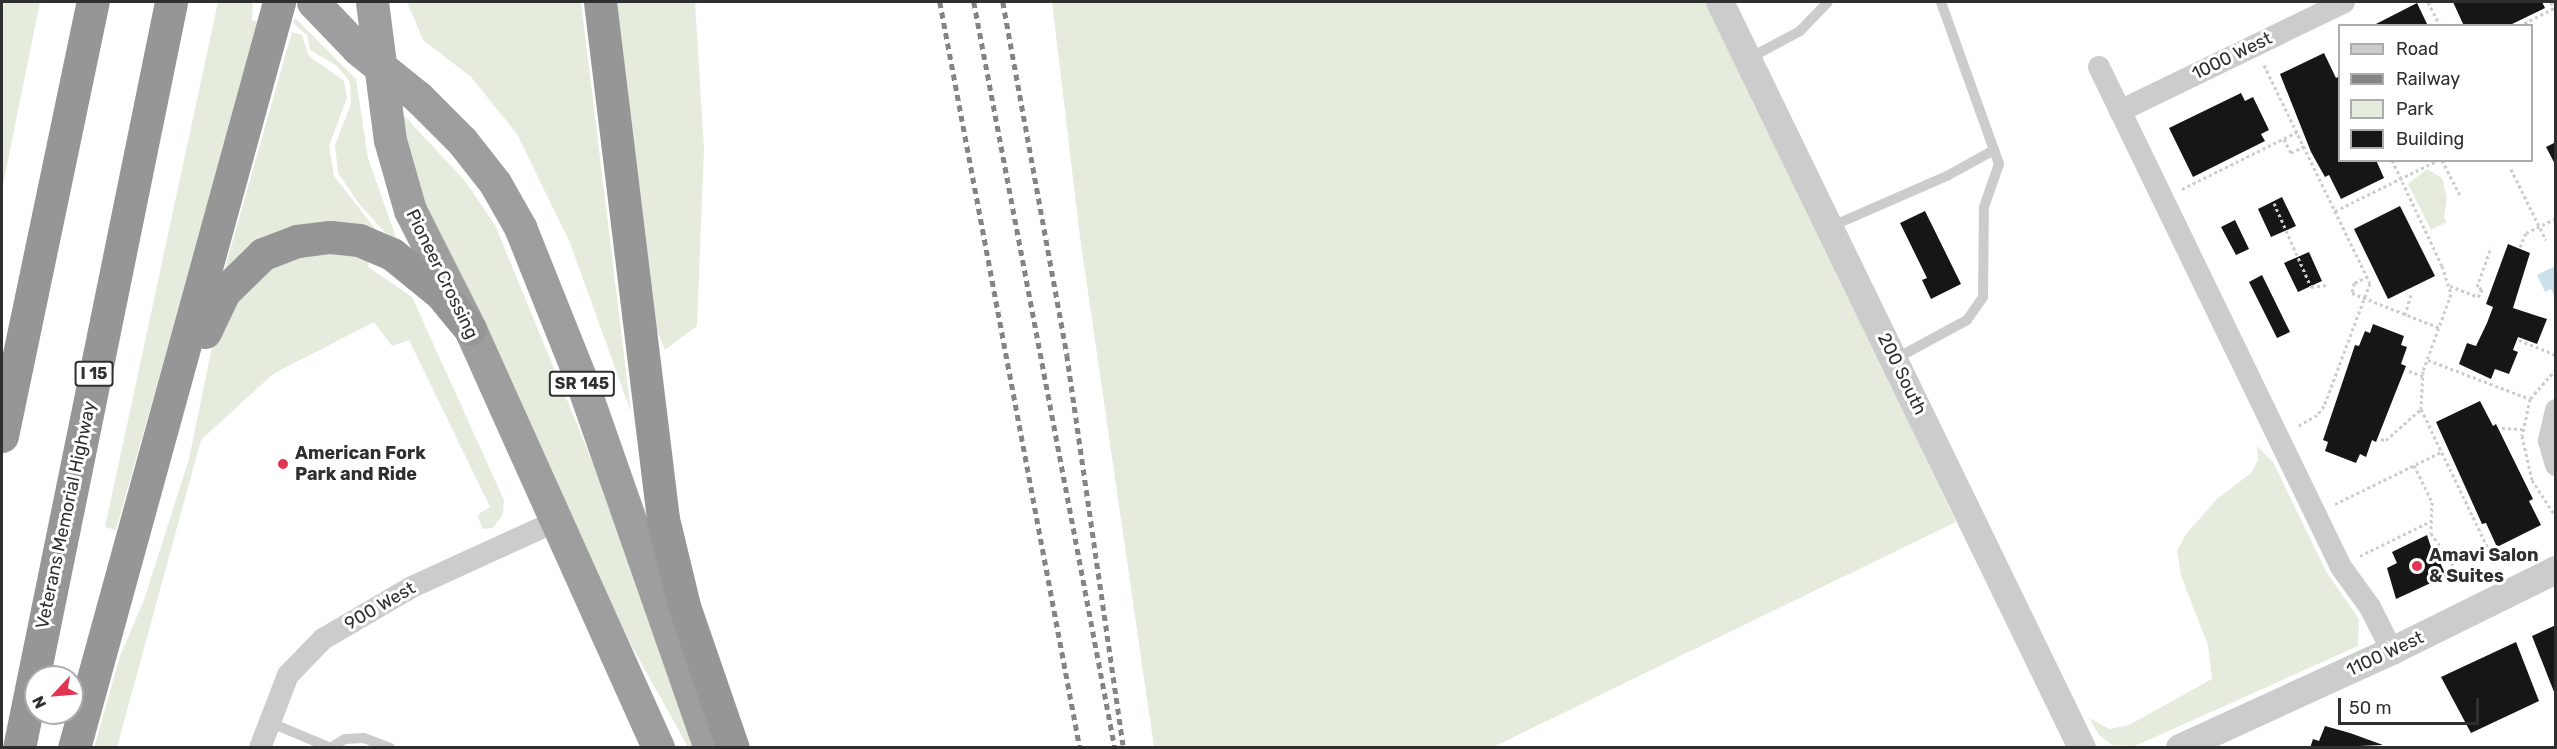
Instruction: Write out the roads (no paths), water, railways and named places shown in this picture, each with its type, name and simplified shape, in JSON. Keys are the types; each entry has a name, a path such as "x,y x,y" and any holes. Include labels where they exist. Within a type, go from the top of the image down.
{"highway":[{"path":"2,436 93,2"},
{"name":"Veterans Memorial Highway","path":"19,747 171,2"},
{"path":"74,747 279,2"},
{"name":"SR 145","path":"313,2 379,66 418,97 462,141 495,183 520,227 572,356 711,747"},
{"name":"Pioneer Crossing","path":"372,2 390,140 407,201 428,252 470,329 658,747"},
{"path":"600,2 663,519 684,606 732,747"},
{"path":"124,568 152,520 211,316 224,292 263,254 297,241 322,237 345,238 376,246 425,278 470,329"}],"street":[{"name":"200 South","path":"1720,2 2082,747"},
{"name":"1000 West","path":"2120,111 2344,2"},
{"path":"2099,67 2341,567 2370,607 2392,651"},
{"path":"2556,411 2549,441 2556,465"},
{"name":"900 West","path":"260,747 288,675 323,639 412,587 556,521"},
{"name":"1100 West","path":"2180,747 2392,651 2556,570"}],"lane":[{"path":"1748,59 1800,31 1828,2"},
{"path":"1895,359 1967,320 1983,297 1984,207 2000,164 1941,2"},
{"path":"1829,227 1947,176 1994,150"},
{"path":"268,722 332,747 345,739 364,738 390,747"}],"water":[{"path":"2555,266 2555,297 2551,289 2545,292 2537,275"}],"railway":[{"path":"940,2 1080,748"},
{"path":"974,2 1115,748"},
{"path":"1003,2 1067,355 1123,745"}],"place":[{"name":"American Fork Park and Ride","path":"283,464"},
{"name":"Amavi Salon & Suites","path":"2417,566"}]}
